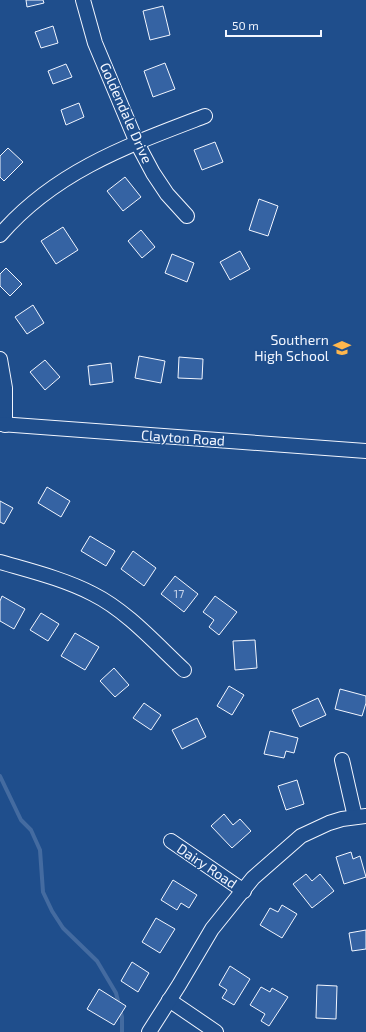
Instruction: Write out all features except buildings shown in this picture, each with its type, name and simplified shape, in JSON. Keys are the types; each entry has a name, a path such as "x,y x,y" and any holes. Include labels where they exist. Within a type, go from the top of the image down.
{"street":[{"name":"Goldendale Drive","path":"83,0 95,43 137,143 153,173 167,194 187,216"},
{"path":"0,235 36,200 62,181 90,164 137,143 205,116"},
{"path":"0,359 5,388 2,425"},
{"name":"Clayton Road","path":"2,425 366,452"},
{"path":"0,562 72,584 93,594 113,606 184,670"},
{"path":"149,1032 212,929 254,878 300,836 329,823 360,816 342,760"},
{"name":"Dairy Road","path":"171,841 244,891"},
{"path":"169,1000 216,1032"}],"waterway":[{"path":"0,776 21,820 31,830 40,850 43,892 52,911 63,928 97,961 116,993 122,1017 122,1032"}],"place":[{"name":"Southern High School","path":"342,348"}]}
